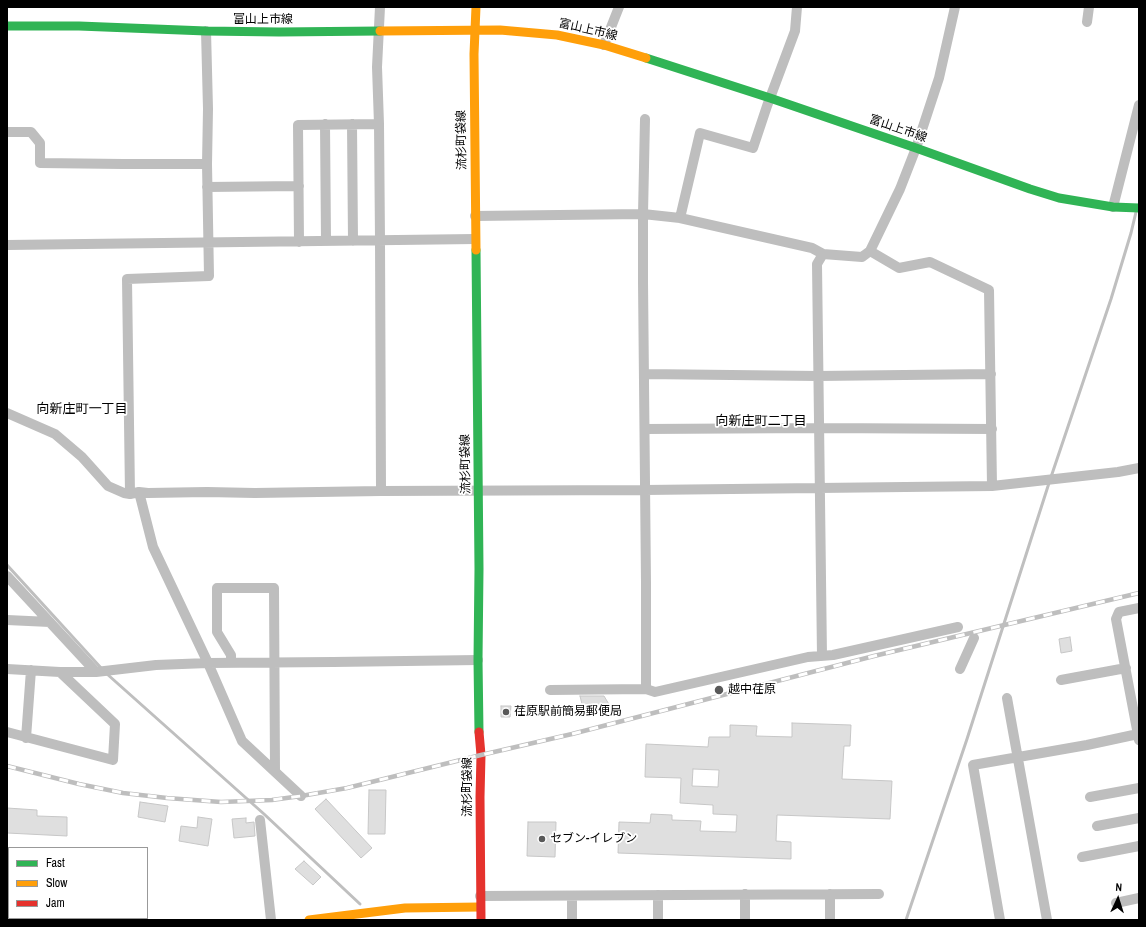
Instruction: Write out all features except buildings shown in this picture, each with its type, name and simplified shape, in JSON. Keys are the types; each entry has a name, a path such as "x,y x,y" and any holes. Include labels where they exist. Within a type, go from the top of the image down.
{"main road":[{"name":"流杉町袋線","path":"476,7 474,30 475,239 478,490 478,660 479,733 481,755 481,920"},
{"name":"富山上市線","path":"7,26 79,26 279,32 474,30 521,31 557,35 604,45 770,98 916,148 1037,192 1059,198 1113,207 1139,208"},
{"path":"310,920 359,917 405,908 480,907"},
{"path":"38,919 54,920"}],"street":[{"path":"380,7 377,67 379,124 381,491"},
{"path":"604,45 619,7"},
{"path":"680,218 700,133 753,148 794,31 797,7"},
{"path":"475,216 643,214 680,218 812,248 823,254 862,257 870,251 900,189 916,148 939,78 955,7"},
{"path":"1087,22 1089,7"},
{"path":"206,31 208,109 207,187 210,276 127,279 134,493 154,547 208,663 242,741 301,796"},
{"path":"1113,207 1139,105"},
{"path":"646,119 643,214 646,689"},
{"path":"325,124 326,241"},
{"path":"352,124 353,241"},
{"path":"299,242 298,125 379,124"},
{"path":"7,132 31,132 40,143 40,163 207,164"},
{"path":"207,187 299,186"},
{"path":"1128,208 1139,216"},
{"path":"7,244 475,239"},
{"path":"870,251 899,268 930,262 989,290 992,486"},
{"path":"822,656 817,264 823,254"},
{"path":"644,374 818,376 991,374"},
{"path":"7,413 55,434 82,457 108,486 124,493 645,490 992,486 1118,472 1139,468"},
{"path":"645,429 992,429"},
{"path":"7,576 96,672"},
{"path":"231,662 231,655 216,632 216,588 274,588 275,772"},
{"path":"1000,920 973,765 1138,737 1116,619 1119,612 1139,608"},
{"path":"7,620 50,622"},
{"path":"550,690 646,689 655,692 808,657 834,655 958,627"},
{"path":"960,669 974,638"},
{"path":"7,669 60,672 96,672 156,666 231,662 478,660"},
{"path":"1061,680 1126,668"},
{"path":"26,738 31,670"},
{"path":"7,732 113,760 115,724 60,672"},
{"path":"1007,698 1047,920"},
{"path":"1090,797 1139,788"},
{"path":"1097,826 1139,818"},
{"path":"260,820 271,920"},
{"path":"1082,858 1139,846"},
{"path":"745,894 745,920"},
{"path":"830,894 830,920"},
{"path":"480,896 879,894"},
{"path":"658,895 658,920"},
{"path":"572,896 572,920"},
{"path":"1116,903 1139,898"}],"waterway":[{"path":"1051,477 1111,299 1136,212"},
{"path":"906,920 967,739 1049,483"},
{"path":"7,565 102,669"},
{"path":"107,674 264,814 360,904"}],"railway":[{"path":"7,766 79,784 123,793 167,798 221,802 272,800 301,796 347,788 572,734 874,656 1139,593"}],"traffic: fast":[{"path":"7,26 79,26 279,32 380,31"},
{"path":"646,58 770,98 1059,198 1113,207 1139,208"},
{"path":"476,250 479,732"}],"traffic: slow":[{"path":"476,7 474,54 476,250"},
{"path":"380,31 500,30 557,35 604,45 646,58"},
{"path":"309,920 405,908 480,907"},
{"path":"38,919 54,920"}],"traffic: jam":[{"path":"479,732 481,755 481,920"}],"place":[{"name":"越中荏原","path":"719,690"},
{"name":"荏原駅前簡易郵便局","path":"506,712"},
{"name":"セブン-イレブン","path":"542,839"}],"district":[{"name":"向新庄町一丁目","path":"82,410"},
{"name":"向新庄町二丁目","path":"761,422"}]}
